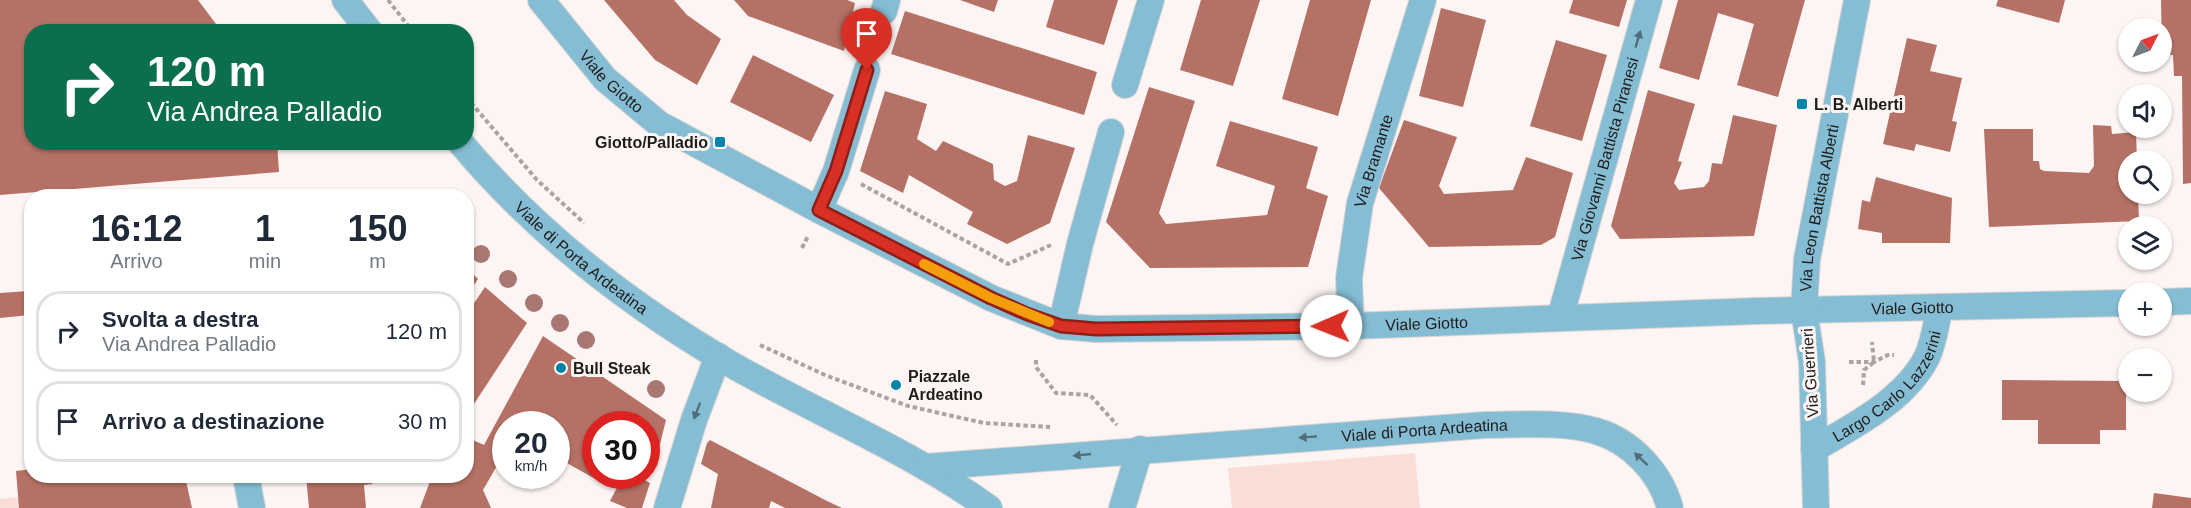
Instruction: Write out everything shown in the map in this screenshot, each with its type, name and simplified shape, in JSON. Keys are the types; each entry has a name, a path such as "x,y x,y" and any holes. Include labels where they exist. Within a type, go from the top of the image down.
{"street":[{"path":"345,0 364,24"},
{"name":"Viale Giotto","path":"542,0 605,79 659,124 819,210 991,298 1061,326 1096,329 1351,326 1804,310 2118,303"},
{"path":"1125,85 1150,0"},
{"name":"Via Bramante","path":"1351,326 1349,278 1360,203 1423,0"},
{"name":"Via Giovanni Battista Piranesi","path":"1560,318 1649,0"},
{"name":"Via Leon Battista Alberti","path":"1804,310 1807,259 1857,0"},
{"path":"819,210 836,171 867,70"},
{"path":"1061,326 1080,244 1111,132"},
{"name":"Viale di Porta Ardeatina","path":"467,150 513,201 577,258 639,304 718,356"},
{"path":"2172,302 2191,301"},
{"name":"Largo Carlo Lazzerini","path":"1814,449 1860,422 1885,404 1912,379 1929,354 1940,308"},
{"name":"Via Guerrieri","path":"1804,310 1812,362 1816,508"},
{"path":"667,508 694,420 718,356 926,467 989,508"},
{"name":"Viale di Porta Ardeatina","path":"1140,449 1485,424 1574,426 1598,431 1620,442 1643,459 1660,481 1670,508"},
{"path":"926,467 1140,449 1122,508"},
{"path":"247,483 252,508"}],"path":[{"path":"388,0 407,24"},
{"path":"474,106 537,180 589,228"},
{"path":"854,180 1008,264 1060,241"},
{"path":"1872,342 1874,362"},
{"path":"760,345 825,375 908,406 984,423 1062,428"},
{"path":"1863,395 1864,370 1888,355 1901,355"},
{"path":"1036,360 1036,367 1056,393 1090,395"},
{"path":"1849,362 1874,362"}],"green space":[{"path":"1415,453 1420,508 1232,508 1228,468"},
{"path":"19,497 19,508 0,508 0,499"}],"building":[{"path":"0,0 198,0 216,24 24,24 24,150 278,150 279,172 73,189 24,189 24,193 0,195"},
{"path":"604,0 674,0 687,15 721,39 697,85 655,60"},
{"path":"734,0 847,0 855,3 844,51 748,16"},
{"path":"960,0 998,0 994,12"},
{"path":"1054,0 1118,0 1104,45 1046,27"},
{"path":"1201,0 1260,0 1233,86 1180,70"},
{"path":"1310,0 1371,0 1338,116 1282,99"},
{"path":"1573,0 1627,0 1619,27 1569,13"},
{"path":"1678,0 1805,0 1778,97 1737,85 1754,24 1718,13 1699,80 1659,68"},
{"path":"1998,0 2065,0 2059,23 1996,6"},
{"path":"2161,0 2191,0 2191,183 2183,184 2182,76 2174,76 2172,18 2161,18"},
{"path":"1441,8 1486,20 1463,107 1419,96"},
{"path":"905,11 1097,72 1084,115 891,54"},
{"path":"1907,38 1937,45 1930,71 1962,78 1952,121 1957,122 1950,152 1916,144 1914,151 1883,144"},
{"path":"1556,40 1607,55 1582,141 1530,126"},
{"path":"753,55 834,95 811,142 730,102"},
{"path":"1149,87 1195,101 1159,213 1166,224 1267,215 1275,186 1216,166 1230,121 1318,147 1306,188 1328,196 1308,267 1150,268 1106,222"},
{"path":"1648,90 1695,104 1678,161 1682,162 1674,183 1679,190 1704,187 1709,181 1712,163 1722,164 1733,115 1777,125 1754,236 1620,239 1611,226"},
{"path":"885,91 927,104 917,139 936,151 943,141 993,164 994,180 1005,186 1017,181 1028,135 1075,148 1050,223 1007,244 967,224 973,212 909,175 903,193 860,171"},
{"path":"1404,120 1457,137 1439,186 1444,194 1513,190 1526,157 1573,173 1555,237 1541,245 1429,247 1379,188"},
{"path":"2093,125 2111,126 2112,134 2118,134 2118,138 2136,138 2137,150 2118,150 2118,204 2138,204 2139,216 2118,216 2118,222 1989,227 1984,129 2033,129 2033,161 2039,161 2040,169 2044,171 2089,173 2094,166"},
{"path":"1876,177 1952,198 1950,243 1882,243 1882,233 1858,229 1862,200 1870,202"},
{"path":"485,287 527,323 474,404 474,303"},
{"path":"24,291 24,316 0,318 0,293"},
{"path":"543,336 653,411 582,411 582,472 570,465 570,411 502,411"},
{"path":"2002,380 2118,381 2118,402 2126,402 2126,430 2100,430 2100,444 2038,444 2038,420 2002,420"},
{"path":"660,416 666,420 660,444"},
{"path":"492,430 492,474 483,490 491,508 420,508 429,483 474,483 474,441 484,445"},
{"path":"710,440 842,508 785,508 771,501 769,508 711,508 718,474 701,464"},
{"path":"24,470 24,483 187,483 192,508 19,508 16,471"},
{"path":"307,483 373,483 364,485 366,508 309,508"},
{"path":"616,489 648,489 642,508 627,508 610,501"},
{"path":"2154,493 2191,498 2191,508 2152,508"}],"slow traffic":[{"path":"924,264 991,298 1049,322"}],"place":[{"name":"L. B. Alberti","path":"1802,104"},
{"name":"Giotto/Palladio","path":"720,142"},
{"name":"Bull Steak","path":"561,368"},
{"name":"Piazzale Ardeatino","path":"896,385"}],"route":[{"path":"867,70 836,171 819,210 991,298 1061,326 1096,329 1331,326"}]}
